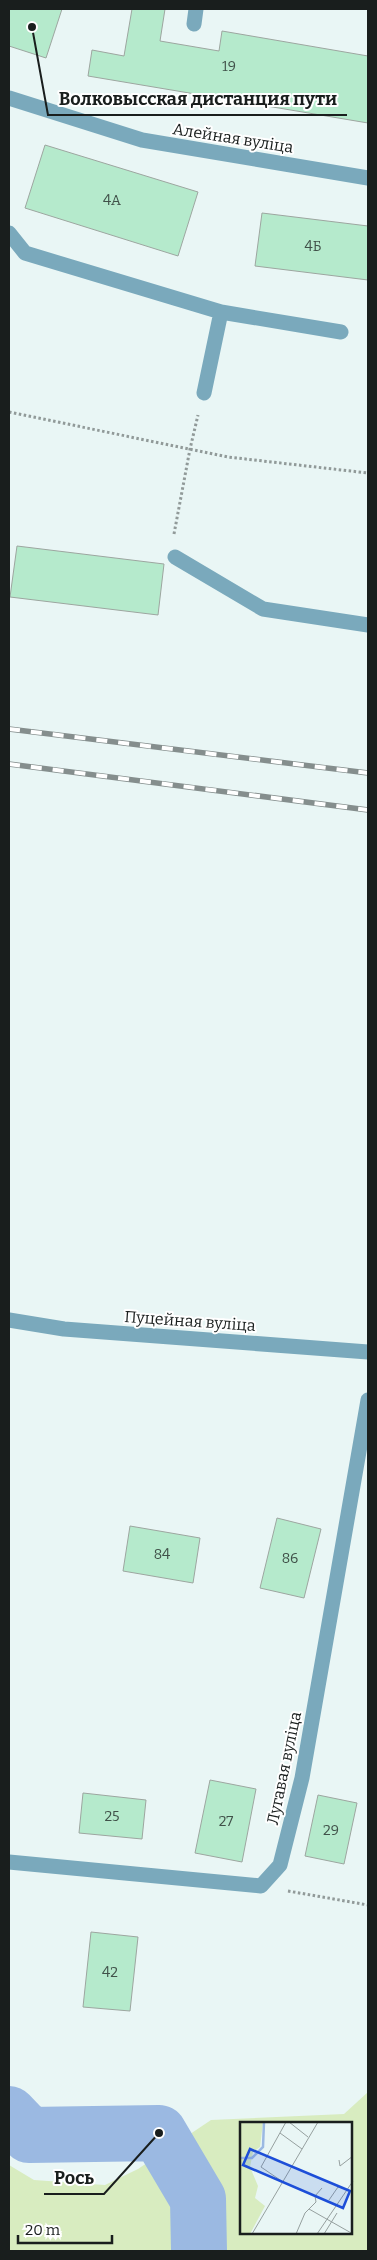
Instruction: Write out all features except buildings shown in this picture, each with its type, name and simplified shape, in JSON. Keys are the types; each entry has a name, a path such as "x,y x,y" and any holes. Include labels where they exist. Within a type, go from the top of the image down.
{"street":[{"path":"194,24 196,9"},
{"name":"Алейная вуліца","path":"9,98 142,140 368,178"},
{"path":"9,233 24,253 221,312 341,332"},
{"path":"204,393 221,312"},
{"path":"175,557 263,609 368,625"},
{"name":"Пуцейная вуліца","path":"9,1320 64,1329 368,1352"},
{"name":"Лугавая вуліца","path":"261,1886 280,1865 302,1778 368,1400"},
{"path":"9,1862 261,1886"}],"path":[{"path":"175,557 172,541 177,528 190,449 204,393"},
{"path":"9,412 228,457 368,473"},
{"path":"261,1886 368,1905"}],"green space":[{"path":"368,2092 368,2251 9,2251 9,2165 34,2180 105,2185 138,2169 211,2120 344,2114"}],"waterway":[{"path":"9,2114 29,2135 159,2133 198,2199 199,2251"}],"railway":[{"path":"9,729 368,773"},
{"path":"9,764 368,810"}],"place":[{"name":"Волковысская дистанция пути","path":"32,27"},
{"name":"Рось","path":"159,2133"}]}
